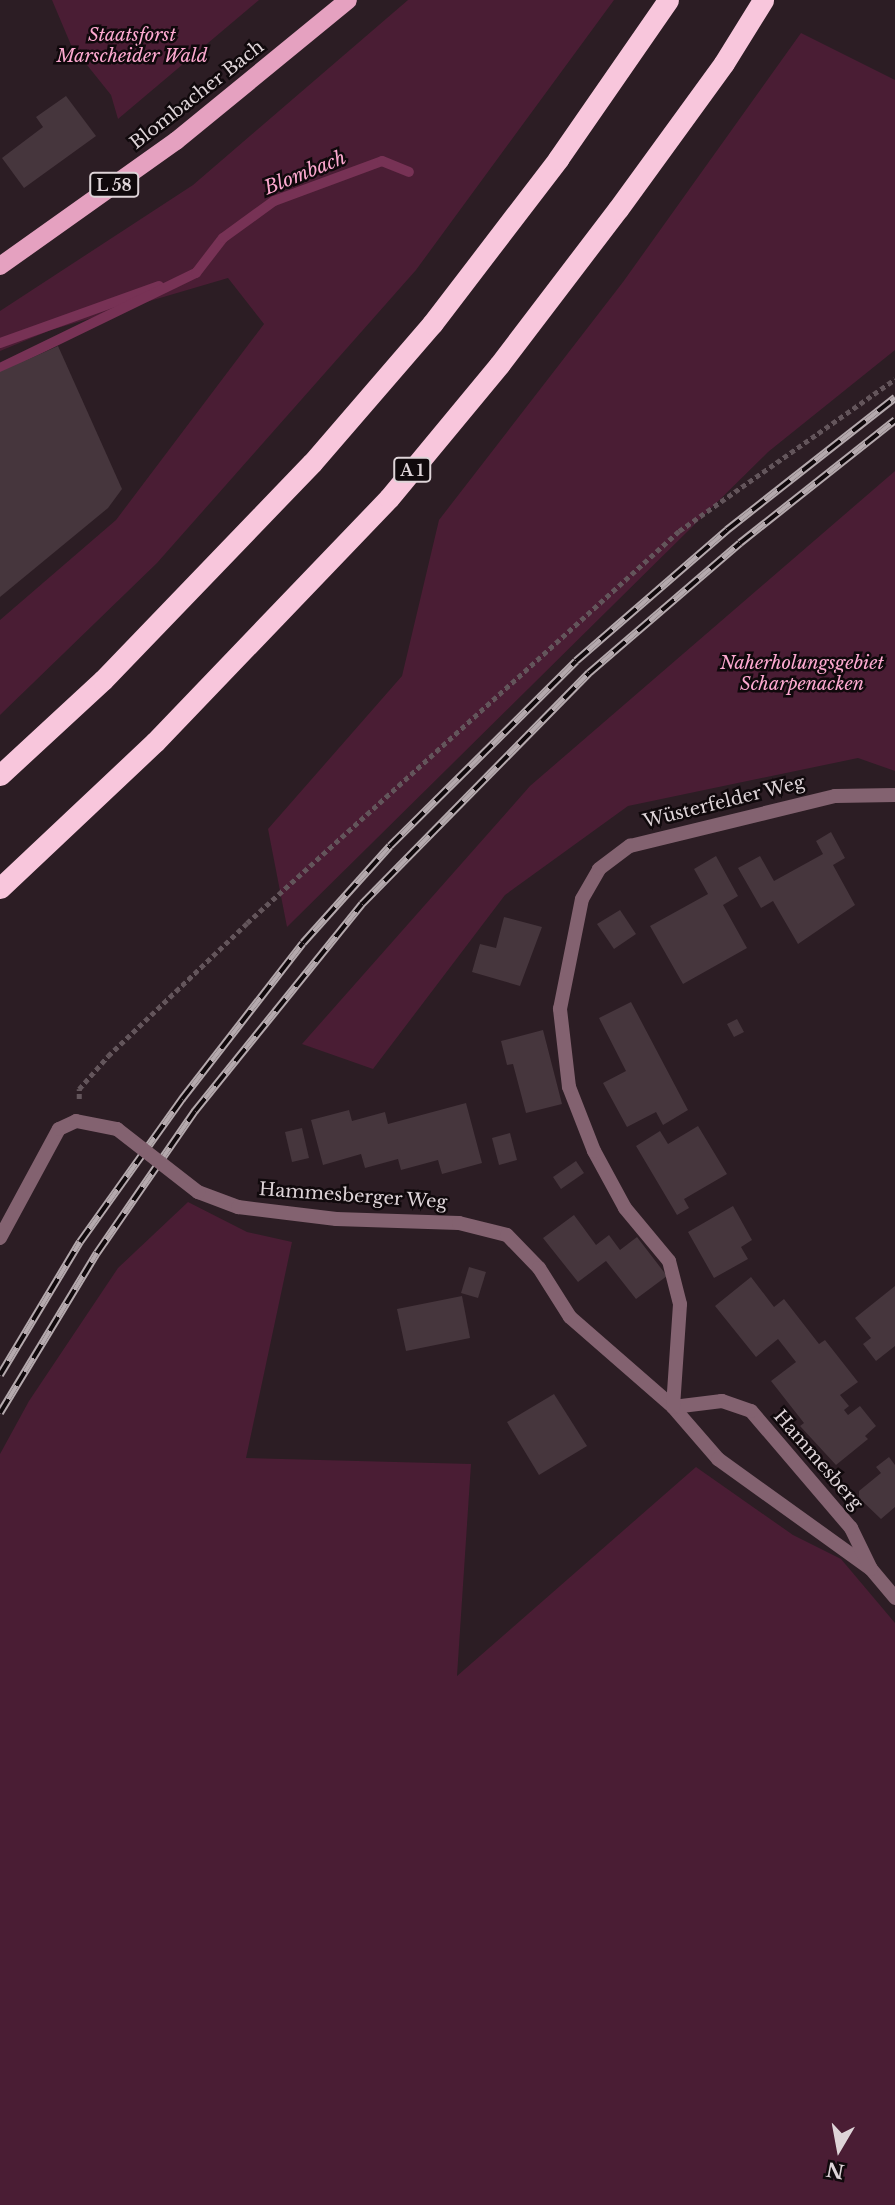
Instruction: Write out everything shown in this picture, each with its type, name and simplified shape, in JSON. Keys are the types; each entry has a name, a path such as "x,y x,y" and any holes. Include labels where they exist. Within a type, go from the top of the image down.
{"highway":[{"path":"0,775 103,680 312,463 389,373 558,159 667,0"},
{"name":"A 1","path":"0,888 155,741 389,498 499,366 610,219 724,63 763,0"}],"main road":[{"name":"Blombacher Bach","path":"0,266 176,141 348,0"}],"street":[{"name":"Wüsterfelder Weg","path":"673,1407 680,1304 669,1261 625,1209 594,1151 569,1087 560,1009 582,899 608,861 656,836 835,796 895,795"},
{"name":"Hammesberger Weg","path":"76,1121 117,1129 198,1192 238,1207 337,1219 459,1223"},
{"path":"0,1238 59,1129 76,1121"},
{"name":"Hammesberg","path":"459,1223 507,1235 539,1268 570,1317 673,1407 718,1459 871,1569"},
{"name":"Hammesberg","path":"673,1407 722,1401 751,1411 851,1528 871,1569 895,1598"}],"path":[{"path":"76,1121 79,1089 108,1056 679,531 895,379"}],"green space":[{"name":"Staatsforst Marscheider Wald","path":"52,0 259,0 118,119 111,95 71,45"},
{"path":"408,0 614,0 416,270 157,563 0,715 0,620 116,520 264,324 228,278 51,330 0,351 0,311 193,185"},
{"path":"801,33 895,80 895,350 768,452 287,927 268,829 402,676 439,520 623,282"},
{"name":"Naherholungsgebiet Scharpenacken","path":"895,471 895,771 858,758 628,806 505,895 373,1069 302,1044 530,786"},
{"path":"188,1202 247,1232 292,1242 246,1458 471,1464 457,1676 696,1467 793,1535 841,1559 895,1623 895,2205 0,2205 0,1454 29,1401 118,1268"}],"building":[{"path":"66,96 96,136 24,188 2,158 43,127 36,117"},
{"path":"58,346 122,489 108,508 0,597 0,372"},
{"path":"831,832 845,858 833,865 855,905 798,944 773,901 761,908 738,868 760,856 774,881 823,854 816,841"},
{"path":"716,856 738,896 723,905 747,948 683,984 650,926 708,894 694,869"},
{"path":"620,910 636,934 614,949 597,924"},
{"path":"504,917 542,927 520,986 472,972 480,944 496,948"},
{"path":"631,1002 688,1110 663,1125 656,1112 627,1127 603,1083 626,1071 599,1018"},
{"path":"737,1019 744,1032 734,1037 727,1024"},
{"path":"543,1030 562,1104 526,1113 513,1064 507,1065 501,1041"},
{"path":"466,1103 482,1163 442,1174 438,1160 401,1170 398,1159 365,1168 361,1154 323,1165 311,1120 349,1110 352,1121 385,1112 388,1124"},
{"path":"698,1126 727,1174 684,1199 689,1208 677,1215 636,1146 660,1131 668,1144"},
{"path":"302,1128 309,1158 292,1162 285,1132"},
{"path":"510,1133 517,1160 499,1165 492,1138"},
{"path":"576,1161 584,1173 561,1189 553,1177"},
{"path":"733,1206 752,1240 741,1247 748,1259 714,1278 688,1232"},
{"path":"574,1215 596,1245 609,1235 620,1250 637,1237 667,1276 636,1299 606,1261 578,1282 543,1238"},
{"path":"469,1267 486,1272 478,1298 461,1293"},
{"path":"751,1277 774,1307 784,1299 819,1344 825,1340 858,1382 840,1395 849,1406 844,1410 848,1415 860,1406 876,1426 865,1436 868,1439 836,1465 800,1426 804,1423 771,1381 796,1362 778,1339 756,1357 715,1306"},
{"path":"895,1286 895,1346 876,1361 863,1344 871,1338 855,1318"},
{"path":"462,1296 470,1338 406,1351 397,1309"},
{"path":"554,1394 587,1446 539,1475 507,1422"},
{"path":"889,1457 895,1465 895,1507 881,1519 859,1498 859,1491 881,1473 876,1467"}],"waterway":[{"name":"Blombach","path":"0,368 196,273 223,238 274,201 382,161 409,172"},
{"name":"Blombach","path":"0,343 159,286"}],"railway":[{"path":"0,1375 80,1242 182,1099 303,943 390,846 576,661 727,530 895,398"},
{"path":"0,1413 97,1253 195,1111 362,904 589,673 740,543 895,420"}]}
